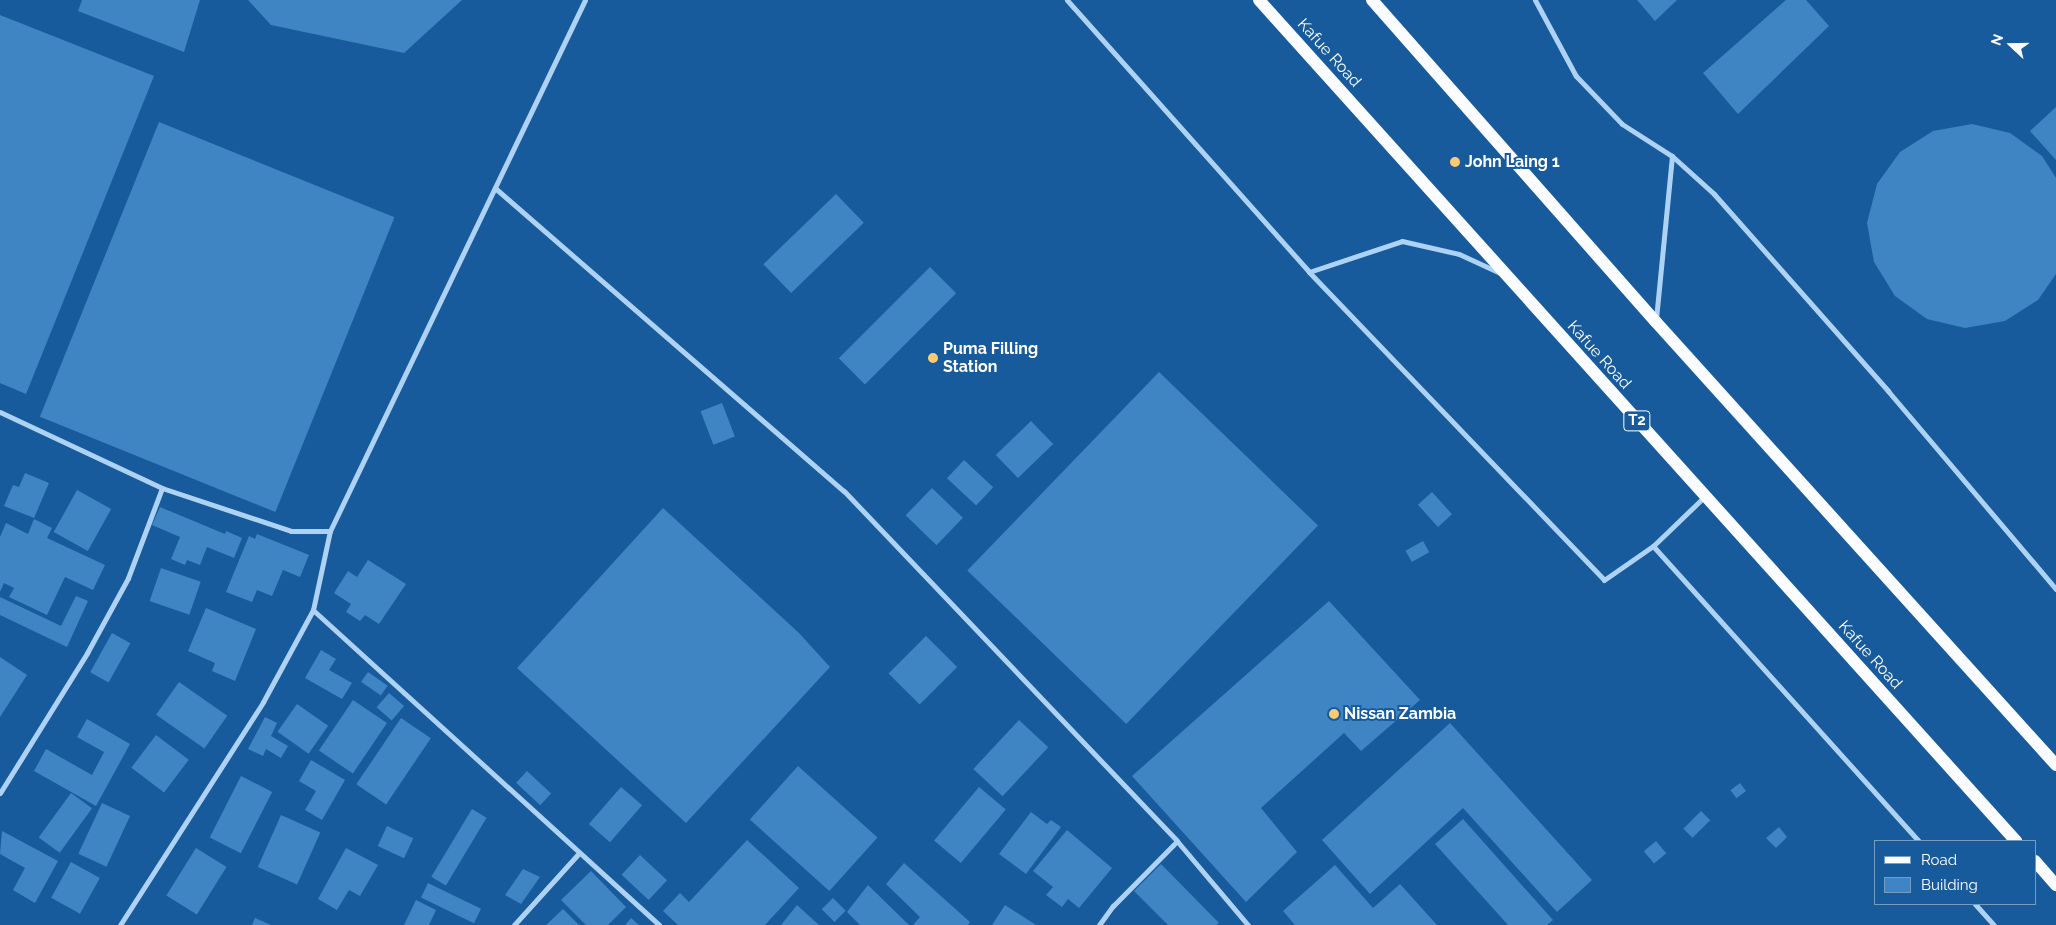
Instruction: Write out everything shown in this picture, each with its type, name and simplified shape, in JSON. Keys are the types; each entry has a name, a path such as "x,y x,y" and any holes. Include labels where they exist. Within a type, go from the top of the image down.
{"main road":[{"name":"Kafue Road","path":"1259,0 1704,497 2015,840"},
{"path":"1372,0 1656,322 2056,765"},
{"path":"2036,862 2056,885"}],"street":[{"path":"120,925 263,702 312,610 330,531 585,0"},
{"path":"1067,0 1309,272 1604,580 1653,546 1704,497"},
{"path":"1536,0 1576,76 1622,124 1672,156 1733,216 2056,589"},
{"path":"1656,322 1672,156"},
{"path":"495,188 844,491 1178,841 1248,925"},
{"path":"1309,272 1402,241 1459,254 1508,276"},
{"path":"0,412 162,488 291,531 330,531"},
{"path":"0,793 87,653 128,578 162,488"},
{"path":"1653,546 1918,840"},
{"path":"312,610 659,925"},
{"path":"1099,925 1113,906 1178,841"},
{"path":"514,925 579,852"},
{"path":"1976,905 1994,925"}],"building":[{"path":"82,0 200,0 184,52 78,11"},
{"path":"248,0 462,0 404,53 271,25"},
{"path":"1637,0 1677,0 1655,21"},
{"path":"1786,0 1806,0 1829,26 1738,114 1703,73"},
{"path":"0,15 154,76 26,394 0,383"},
{"path":"2056,107 2056,160 2030,131"},
{"path":"159,122 395,217 275,512 40,417"},
{"path":"1972,124 2010,133 2042,156 2056,178 2056,274 2038,300 2005,321 1965,328 1927,319 1895,296 1874,262 1867,223 1877,184 1900,152 1933,131"},
{"path":"836,194 864,223 791,293 763,264"},
{"path":"930,267 956,293 865,384 839,358"},
{"path":"1159,372 1318,526 1126,724 967,571"},
{"path":"722,403 735,437 713,445 701,411"},
{"path":"1031,421 1053,444 1018,478 996,455"},
{"path":"964,460 993,487 976,506 947,478"},
{"path":"25,473 49,483 34,518 4,506 13,485 19,487"},
{"path":"932,488 963,518 937,545 906,515"},
{"path":"77,490 111,509 88,551 54,532"},
{"path":"1432,492 1452,514 1438,527 1418,505"},
{"path":"160,507 225,534 226,531 242,538 234,558 207,547 200,565 187,560 185,565 171,559 180,537 152,525"},
{"path":"663,508 799,633 830,667 686,823 517,668"},
{"path":"34,519 52,528 47,538 105,565 93,590 65,577 47,615 9,597 14,588 4,583 0,592 0,537 6,523 28,534"},
{"path":"257,534 309,555 300,577 283,570 272,596 257,590 252,602 226,592 249,536 255,539"},
{"path":"1423,541 1429,552 1412,562 1406,551"},
{"path":"368,560 406,584 379,624 365,615 360,621 346,612 351,604 334,593 348,571 357,577"},
{"path":"161,568 201,582 189,615 150,601"},
{"path":"76,596 88,601 67,647 0,615 0,597 61,626"},
{"path":"1329,601 1420,700 1361,751 1344,733 1261,808 1297,852 1246,902 1132,776"},
{"path":"206,608 256,629 235,681 212,671 215,663 188,651"},
{"path":"112,633 130,643 109,683 90,672"},
{"path":"926,636 957,667 920,705 889,673"},
{"path":"321,650 336,659 329,670 352,683 342,699 305,678"},
{"path":"0,657 27,675 0,717"},
{"path":"368,672 388,686 381,696 361,682"},
{"path":"179,682 227,716 204,749 156,715"},
{"path":"389,693 404,706 392,720 377,707"},
{"path":"353,700 387,723 353,773 319,751"},
{"path":"297,704 328,726 309,754 277,732"},
{"path":"265,717 277,723 271,736 288,746 281,758 266,749 263,756 248,749"},
{"path":"401,718 431,738 386,804 356,784"},
{"path":"87,719 130,744 96,806 34,771 46,749 92,775 104,752 77,737"},
{"path":"1019,720 1048,747 1003,796 973,769"},
{"path":"1450,723 1592,880 1557,912 1463,808 1370,894 1322,840"},
{"path":"156,735 189,760 164,792 131,768"},
{"path":"311,760 345,780 322,820 305,810 316,791 299,781"},
{"path":"798,766 878,838 829,891 750,820"},
{"path":"527,771 551,794 540,805 516,783"},
{"path":"241,776 272,792 241,853 210,837"},
{"path":"1740,783 1746,791 1736,798 1730,790"},
{"path":"621,787 642,805 610,842 589,824"},
{"path":"979,787 1006,809 961,863 934,841"},
{"path":"71,793 92,808 60,853 39,837"},
{"path":"102,803 130,816 106,867 78,854"},
{"path":"472,809 487,818 446,885 431,877"},
{"path":"1701,811 1710,820 1693,838 1683,829"},
{"path":"1031,812 1047,824 1051,820 1061,827 1026,874 999,854"},
{"path":"281,815 320,832 297,885 258,867"},
{"path":"1463,819 1553,920 1547,925 1508,925 1435,844"},
{"path":"387,826 413,838 404,858 378,846"},
{"path":"1779,827 1787,837 1776,848 1766,838"},
{"path":"1067,830 1112,868 1079,908 1068,899 1062,907 1046,895 1053,887 1033,871"},
{"path":"2,831 58,861 35,903 13,890 25,868 0,854"},
{"path":"747,840 799,888 765,925 678,925 663,911 680,893 689,902"},
{"path":"1656,841 1666,853 1654,864 1644,851"},
{"path":"196,848 227,867 197,915 166,895"},
{"path":"346,848 378,865 360,896 349,890 337,910 318,899"},
{"path":"640,855 667,880 649,900 622,875"},
{"path":"71,862 100,878 80,914 51,898"},
{"path":"904,863 970,922 968,925 913,925 920,917 886,884"},
{"path":"1161,864 1219,923 1216,925 1168,925 1134,891"},
{"path":"1335,865 1373,908 1400,884 1437,925 1295,925 1283,911"},
{"path":"523,869 540,877 521,904 505,895"},
{"path":"591,871 626,907 608,925 586,925 561,900"},
{"path":"428,883 481,909 474,923 421,897"},
{"path":"868,885 909,925 860,925 847,912"},
{"path":"833,898 846,911 834,922 822,909"},
{"path":"416,900 436,910 429,925 404,925"},
{"path":"797,905 819,925 781,925"},
{"path":"1005,905 1036,925 992,925"},
{"path":"563,909 579,925 546,925"},
{"path":"255,918 271,925 252,925"},
{"path":"631,918 639,925 625,925"}],"place":[{"name":"John Laing 1","path":"1455,162"},
{"name":"Puma Filling Station","path":"933,358"},
{"name":"Nissan Zambia","path":"1334,714"}]}
